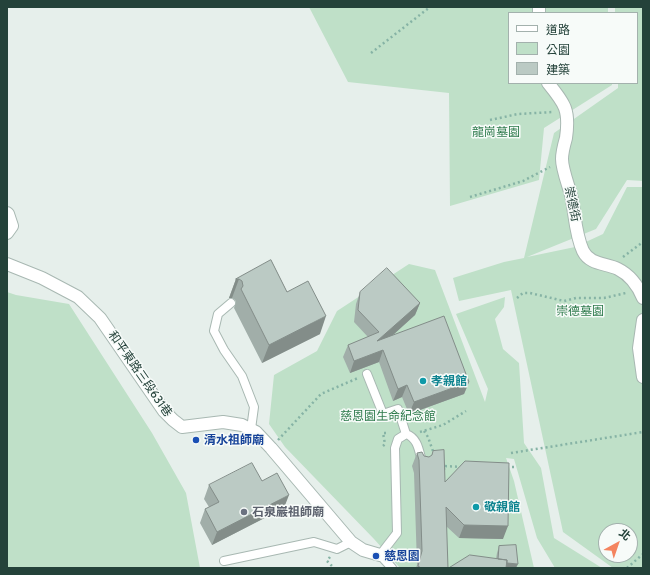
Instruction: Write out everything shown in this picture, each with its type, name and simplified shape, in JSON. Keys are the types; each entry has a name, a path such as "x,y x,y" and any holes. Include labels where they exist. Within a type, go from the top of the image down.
{"street":[{"name":"崇德街","path":"549,84 563,101 566,111 567,129 562,160 578,233 584,252 595,262 618,269 630,278 640,293"},
{"path":"7,213 12,226 7,233"},
{"name":"和平東路三段631巷","path":"7,264 42,278 78,297 100,318 164,411 173,420 182,427 223,422 242,426 256,432 350,542 363,550 380,555"},
{"path":"643,320 639,348 643,377"}],"lane":[{"path":"231,303 218,314 214,331 224,350 242,376 254,407 251,430"},
{"path":"367,374 383,414 398,409 406,434"},
{"path":"406,434 412,436 416,440 423,465"},
{"path":"380,555 397,533 395,448 398,439 406,434"},
{"path":"224,561 314,542 337,549 350,542"},
{"name":"和平東路三段631巷","path":"380,555 392,568"}],"path":[{"path":"371,53 430,7"},
{"path":"490,120 518,114 566,111"},
{"path":"470,197 523,182 562,160"},
{"path":"618,269 622,258 643,242"},
{"path":"517,298 523,293 530,293 564,301 576,298 604,298 631,292 640,293"},
{"path":"271,448 321,394 367,374"},
{"path":"418,433 443,425 466,411"},
{"path":"424,431 428,437 435,459"},
{"path":"511,453 643,432"},
{"path":"383,446 385,444 383,433 386,433"},
{"path":"443,474 444,466 468,467"},
{"path":"507,467 514,467"},
{"path":"627,568 643,554"}],"green space":[{"name":"龍崗墓園","path":"309,7 608,7 608,12 508,12 508,84 612,85 544,128 539,180 450,206 449,93 348,82"},
{"name":"崇德墓園","path":"615,7 643,7 643,181 627,180 596,229 527,257 575,247 603,234 627,187 643,187 643,568 613,568 606,563 638,563 638,523 598,523 598,557 563,532 511,290 459,301 453,278 504,262 524,258 554,133 618,88 618,84 638,84 638,12 615,12"},
{"name":"慈恩園生命紀念館","path":"409,264 435,270 485,402 488,389 456,314 505,297 504,307 495,319 503,349 519,363 524,443 541,468 554,538 602,568 555,568 537,538 514,459 506,458 514,481 534,568 400,568 285,447 269,424 274,375 317,351 337,311"},
{"path":"7,292 16,295 69,304 152,433 186,493 200,568 7,568"}],"building":[{"path":"271,260 287,292 308,281 326,316 269,345 241,289 243,286 242,281 236,279"},
{"path":"387,268 420,303 377,341 444,316 469,382 414,402 407,385 398,389 383,350 354,361 348,345 379,332 358,310 360,292"},
{"path":"444,450 445,482 465,461 509,463 508,526 464,525 446,507 448,568 421,568 418,566 422,551 419,460 417,453 422,452 424,456 429,457 432,455 433,451"},
{"name":"石泉巖祖師廟","path":"252,463 262,481 277,473 289,495 217,532 205,509 219,502 209,485"},
{"path":"516,545 518,564 507,563 507,560 498,559 499,546"},
{"path":"470,555 507,560 506,568 449,568"}],"place":[{"name":"孝親館","path":"423,381"},
{"name":"清水祖師廟","path":"196,440"},
{"name":"敬親館","path":"476,507"},
{"name":"石泉巖祖師廟","path":"244,512"},
{"name":"慈恩園","path":"376,556"}]}
